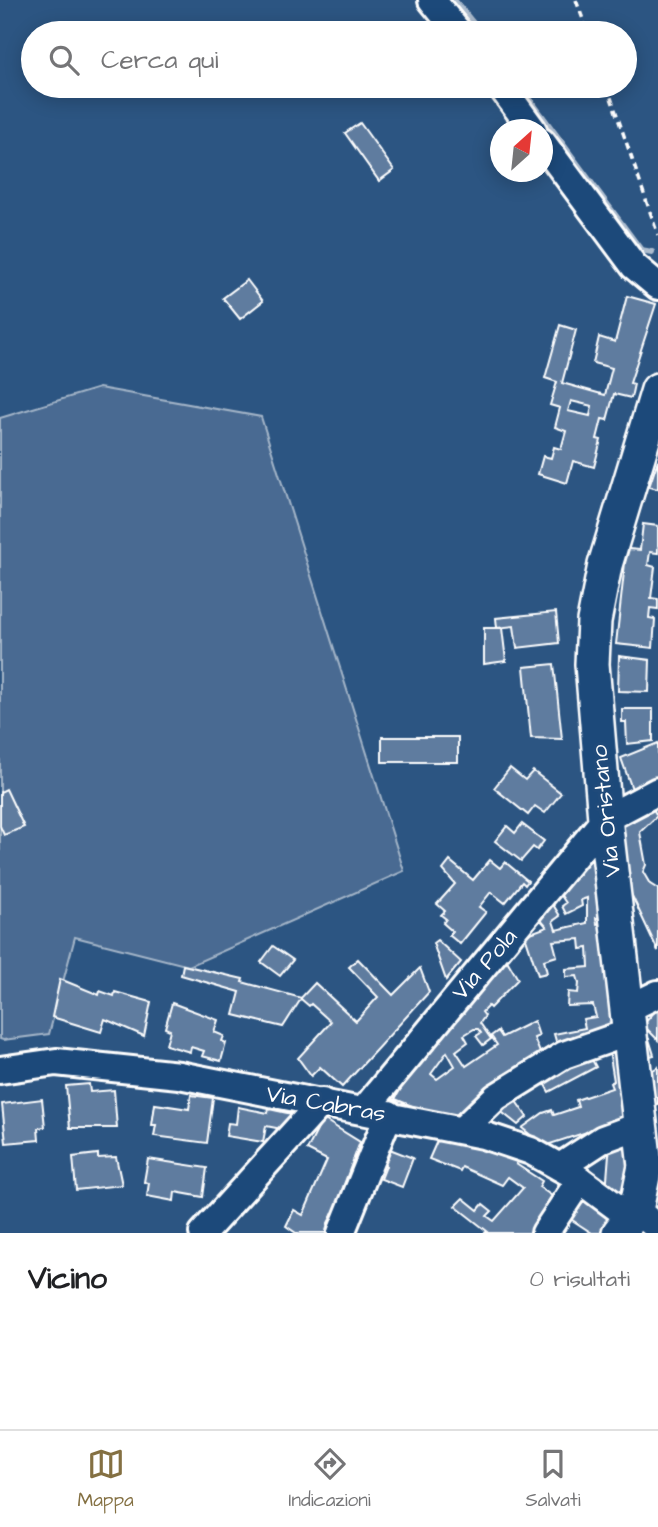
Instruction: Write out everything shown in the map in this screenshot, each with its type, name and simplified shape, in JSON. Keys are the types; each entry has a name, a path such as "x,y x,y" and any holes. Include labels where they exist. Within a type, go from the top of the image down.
{"main road":[{"name":"Via Oristano","path":"638,1222 652,1166 641,1125 645,1006 605,819 592,664 594,621 620,505 658,390"}],"street":[{"path":"432,0 449,21"},
{"path":"510,98 525,119"},
{"path":"553,157 634,266 658,286"},
{"path":"605,819 658,791"},
{"name":"Via Pola","path":"341,1233 376,1112 605,819"},
{"path":"462,1130 496,1097 645,1006"},
{"name":"Via Cabras","path":"3,1066 55,1062 179,1075 462,1130 531,1151 570,1174 638,1222"},
{"path":"203,1233 322,1102"},
{"path":"545,1233 570,1174 603,1139 641,1125"}],"path":[{"path":"576,0 584,21"},
{"path":"611,98 658,235"}],"shaded area":[{"path":"99,388 261,417 404,871 189,966 75,937 49,1034 3,1040 0,1039 0,418"}],"building":[{"path":"360,123 394,170 379,181 345,133"},
{"path":"247,280 263,301 240,319 223,298"},
{"path":"627,296 656,304 630,383 634,384 631,398 614,394 607,420 602,419 597,439 601,440 594,467 573,461 567,483 538,474 543,456 551,458 554,447 561,449 566,431 555,427 560,408 550,405 557,382 545,378 560,325 576,330 562,383 605,395 612,368 593,363 599,337 615,342","holes":["571,401 592,406 590,416 568,411"]},
{"path":"658,460 658,489 649,487"},
{"path":"643,524 658,526 658,553 650,552 648,565 655,567 651,598 658,599 658,609 650,608 649,618 655,619 653,648 616,644 625,563 629,549 640,550"},
{"path":"556,612 559,643 517,648 514,626 497,628 496,618"},
{"path":"484,628 502,628 506,661 484,664"},
{"path":"619,656 650,660 649,692 618,691"},
{"path":"554,664 562,739 531,738 524,667"},
{"path":"622,709 653,709 653,741 627,744 626,722 622,722"},
{"path":"382,737 458,737 458,762 382,762"},
{"path":"658,743 658,778 632,789 621,758"},
{"path":"510,768 525,780 533,771 561,793 545,813 535,806 528,815 494,788"},
{"path":"6,789 24,827 4,835 0,826 0,792"},
{"path":"650,803 657,816 640,832 646,865 643,872 650,884 658,889 658,951 625,881 618,824"},
{"path":"522,824 544,841 537,850 533,847 521,861 495,841 507,826 515,833"},
{"path":"598,857 605,917 596,918 597,924 606,923 618,1028 558,1048 554,1034 585,1028 583,1019 596,1017 593,1005 567,1006 568,992 578,993 579,983 577,976 566,977 566,969 589,967 588,948 581,949 580,939 553,941 557,956 544,960 547,973 538,975 525,935 547,927 539,918 552,903 560,916 553,921 556,930 587,923 587,898 581,900 582,906 566,914 562,906 566,903 560,894 586,863"},
{"path":"490,860 500,868 505,862 528,881 525,885 522,882 505,903 491,892 479,907 486,912 460,944 449,935 452,931 443,923 446,919 441,915 445,911 437,904 455,884 443,870 450,861 473,880"},
{"path":"437,940 461,962 446,980 433,943"},
{"path":"273,946 293,960 280,976 261,962"},
{"path":"505,957 518,979 490,1008 488,1006 482,1012 485,1016 480,1023 491,1039 483,1045 476,1036 481,1033 474,1029 464,1035 468,1042 456,1051 466,1066 497,1045 491,1036 498,1031 502,1037 534,1021 539,1036 534,1038 541,1055 486,1090 449,1121 395,1099 417,1060","holes":["447,1052 455,1066 437,1079 431,1074"]},
{"path":"358,959 393,995 420,968 429,992 342,1087 320,1067 311,1076 298,1058 331,1022 311,1004 309,1006 301,999 283,1027 234,1015 240,992 181,975 183,965 243,979 242,982 301,998 315,983 356,1021 378,997 349,967"},
{"path":"60,979 99,995 100,991 114,996 115,992 151,1002 144,1036 105,1019 101,1032 52,1017"},
{"path":"172,1003 218,1020 214,1032 224,1036 222,1041 226,1043 221,1061 202,1056 204,1051 191,1047 190,1052 166,1045 170,1030 165,1028"},
{"path":"658,1010 658,1040 643,1025"},
{"path":"649,1039 654,1055 642,1058 641,1042"},
{"path":"621,1041 625,1092 618,1093 627,1119 544,1146 522,1128 543,1113 552,1110 554,1115 578,1107 576,1100 612,1088 610,1083 614,1081 608,1044"},
{"path":"588,1052 596,1067 549,1092 544,1083 533,1089"},
{"path":"658,1067 658,1104 649,1110 643,1076"},
{"path":"89,1084 90,1092 114,1090 117,1128 70,1128 66,1086"},
{"path":"511,1094 527,1117 518,1125 493,1105"},
{"path":"191,1095 213,1098 207,1143 154,1136 156,1125 152,1125 155,1104 189,1109"},
{"path":"42,1099 45,1127 38,1128 39,1140 6,1143 2,1104"},
{"path":"238,1107 292,1114 281,1129 266,1126 263,1142 226,1136 228,1123 236,1124"},
{"path":"323,1119 360,1142 342,1190 345,1191 327,1225 332,1228 330,1233 296,1233 286,1226 294,1210 303,1215 327,1160 307,1150"},
{"path":"440,1134 478,1148 482,1139 520,1157 516,1164 542,1181 539,1187 555,1198 530,1233 485,1233 487,1231 455,1206 463,1198 478,1210 483,1204 492,1211 487,1216 494,1221 523,1188 508,1177 502,1185 462,1167 460,1171 429,1159"},
{"path":"630,1135 630,1182 621,1203 606,1192 610,1141"},
{"path":"387,1148 413,1158 402,1187 381,1179 386,1166 381,1165"},
{"path":"98,1154 98,1158 116,1157 122,1185 76,1190 73,1157"},
{"path":"148,1159 207,1168 203,1197 175,1192 174,1201 147,1196 149,1183 144,1182"},
{"path":"580,1193 615,1216 601,1233 592,1233 566,1216"}],"waterway":[{"path":"454,0 471,21"},
{"path":"529,98 641,250 652,252"}]}
